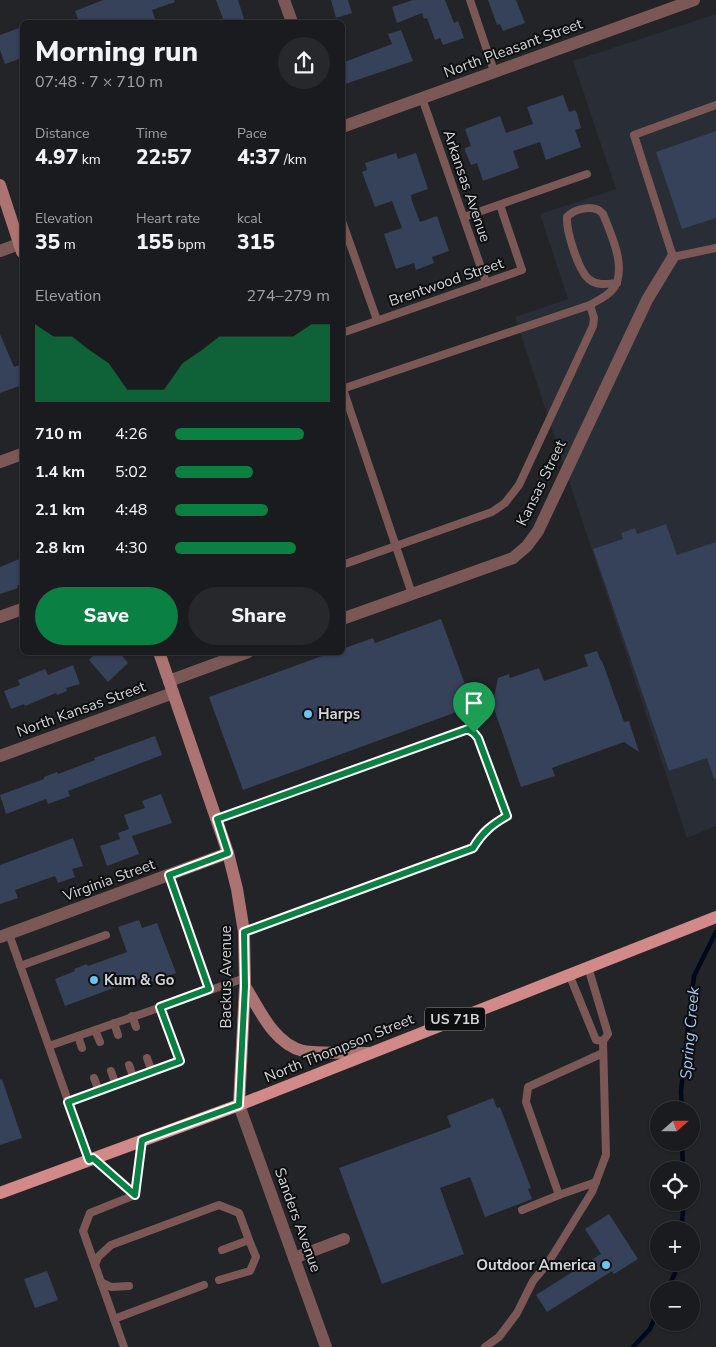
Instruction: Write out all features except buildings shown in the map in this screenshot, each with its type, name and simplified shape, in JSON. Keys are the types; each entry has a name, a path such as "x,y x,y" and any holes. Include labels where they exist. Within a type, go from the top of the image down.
{"main road":[{"name":"North Thompson Street","path":"0,1193 239,1105 716,917"}],"street":[{"path":"284,0 291,20"},
{"name":"North Pleasant Street","path":"345,126 694,0"},
{"path":"0,185 20,240"},
{"path":"0,251 20,246"},
{"name":"Kansas Street","path":"345,618 514,558 527,546 538,531 646,300 673,257"},
{"path":"0,462 20,455"},
{"path":"0,617 20,610"},
{"name":"Backus Avenue","path":"160,655 217,819 237,889 244,932 245,982 239,1105"},
{"path":"169,681 240,655"},
{"name":"North Kansas Street","path":"0,756 173,693"},
{"name":"Virginia Street","path":"5,936 228,853"},
{"path":"245,982 264,1020 285,1042 303,1050 370,1053"},
{"name":"Sanders Avenue","path":"239,1105 326,1347"},
{"path":"294,1258 344,1239"}],"lane":[{"path":"470,0 494,71"},
{"name":"Arkansas Avenue","path":"422,98 486,282"},
{"path":"716,105 634,135 673,257 716,248"},
{"path":"464,217 587,174"},
{"name":"Brentwood Street","path":"345,332 522,270 500,205"},
{"path":"345,389 590,305 608,294 617,283 619,268 603,214 596,207 593,207 570,214 567,218 567,223 571,241 584,274 588,279 600,285 617,283"},
{"path":"345,229 377,320"},
{"path":"345,564 492,512 514,494 593,326 594,318 590,305"},
{"path":"345,399 412,594"},
{"path":"217,819 468,729 478,738 507,816 482,833 473,848 244,932"},
{"path":"169,875 209,989"},
{"path":"20,966 106,935"},
{"path":"5,936 20,966 68,1102 91,1159 135,1195"},
{"path":"485,1347 499,1337 517,1313 533,1281 548,1263 592,1192 606,1155 603,1042 608,1034 588,967"},
{"path":"569,974 596,1040 603,1042"},
{"path":"49,1046 209,989 245,982"},
{"path":"68,1102 180,1061 160,1007"},
{"path":"132,1016 136,1027"},
{"path":"114,1023 118,1034"},
{"path":"95,1030 100,1042"},
{"path":"78,1036 82,1048"},
{"path":"559,1195 526,1102 528,1087 603,1053"},
{"path":"147,1058 152,1072"},
{"path":"129,1065 134,1078"},
{"path":"111,1071 116,1085"},
{"path":"94,1078 99,1091"},
{"path":"135,1195 142,1140"},
{"path":"522,1210 596,1182"},
{"path":"124,1347 83,1231 90,1212 135,1195"},
{"path":"95,1265 98,1257 111,1245 219,1205 239,1213 256,1257 250,1270 219,1280"},
{"path":"222,1250 249,1240"},
{"path":"101,1282 111,1287 128,1286"},
{"path":"114,1319 204,1285"}],"shaded area":[{"path":"716,14 716,826 687,838 515,317 568,299 540,214 616,189 573,61"}],"waterway":[{"name":"Spring Creek","path":"682,1101 681,1091 694,976 716,932"},
{"name":"Spring Creek","path":"682,1151 683,1161"},
{"name":"Spring Creek","path":"682,1221 683,1211"},
{"name":"Spring Creek","path":"671,1281 675,1271"},
{"name":"Spring Creek","path":"633,1347 650,1329"}],"place":[{"name":"Harps","path":"308,714"},
{"name":"Kum & Go","path":"94,980"},
{"name":"Outdoor America","path":"606,1265"}],"route":[{"path":"468,729 474,733 478,738 507,816 482,833 473,848 244,932 245,986 239,1105 142,1140 135,1195 93,1158 89,1160 68,1102 180,1061 160,1007 209,989 169,875 228,853 217,819 460,731 468,729"}]}
